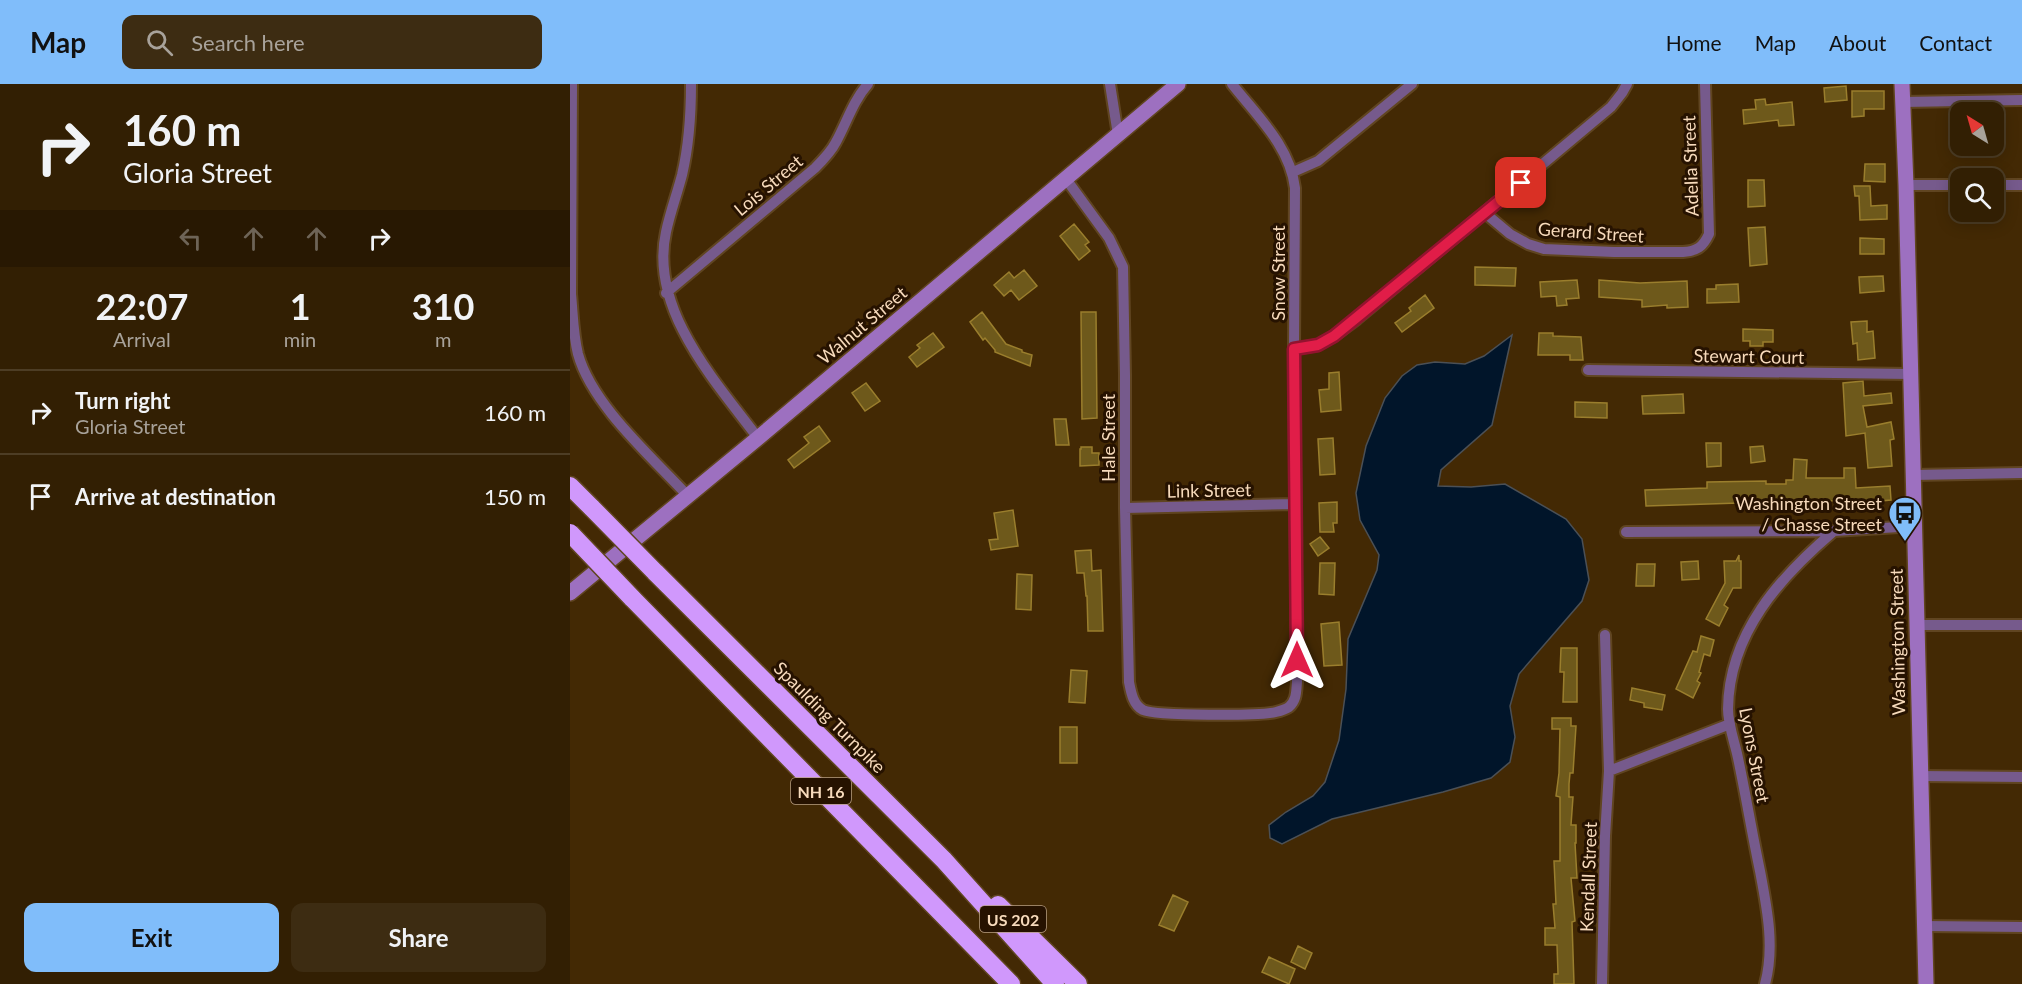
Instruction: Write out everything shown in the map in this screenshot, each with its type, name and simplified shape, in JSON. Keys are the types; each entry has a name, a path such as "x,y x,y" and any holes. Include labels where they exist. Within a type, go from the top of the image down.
{"highway":[{"name":"Spaulding Turnpike","path":"570,486 943,859 1055,984"},
{"name":"NH 16","path":"570,533 1011,984"},
{"name":"US 202","path":"943,859 985,891 1078,984"}],"main road":[{"name":"Walnut Street","path":"570,593 758,438 1178,84"},
{"name":"Washington Street","path":"1902,84 1926,984"}],"street":[{"path":"572,84 571,294 573,325 579,355 598,396 687,495"},
{"path":"692,84 688,146 663,248 666,293 687,338 758,438"},
{"name":"Lois Street","path":"666,293 828,155 858,95 868,84"},
{"path":"1110,84 1118,135"},
{"name":"Snow Street","path":"1143,710 1199,714 1262,714 1278,712 1289,707 1296,699 1295,188 1293,172 1274,137 1232,84"},
{"path":"1293,172 1318,161 1412,84"},
{"path":"1294,349 1318,345 1334,336 1611,107 1627,84"},
{"name":"Adelia Street","path":"1704,84 1709,234 1704,246"},
{"path":"1903,102 2022,100"},
{"name":"Hale Street","path":"1066,179 1109,238 1123,267 1129,682 1131,694 1143,710"},
{"path":"1906,185 1950,185"},
{"path":"2004,185 2022,185"},
{"name":"Gerard Street","path":"1485,213 1510,234 1528,244 1544,249 1683,252 1704,246"},
{"name":"Stewart Court","path":"1588,370 1910,374"},
{"path":"1913,475 2022,473"},
{"name":"Link Street","path":"1125,508 1295,504"},
{"path":"1626,532 1834,531 1915,526"},
{"name":"Lyons Street","path":"1765,984 1770,949 1768,919 1753,829 1728,712 1731,681 1739,652 1751,624 1767,598 1789,573 1834,531"},
{"path":"1916,625 2022,625"},
{"name":"Kendall Street","path":"1602,984 1605,836 1609,771 1605,635"},
{"path":"1609,771 1731,724"},
{"path":"1920,776 2022,777"},
{"path":"1924,926 2022,927"}],"water":[{"path":"1512,335 1492,425 1441,470 1438,486 1471,487 1505,484 1566,519 1582,539 1589,580 1582,601 1519,674 1510,706 1515,737 1510,762 1491,778 1332,819 1282,844 1270,838 1269,825 1313,796 1325,782 1339,740 1346,689 1348,639 1377,570 1379,555 1360,520 1356,493 1366,446 1385,398 1402,376 1417,365 1435,362 1465,364 1484,356"}],"building":[{"path":"1846,86 1847,100 1825,102 1824,88"},
{"path":"1852,91 1884,91 1884,109 1864,109 1864,116 1852,117"},
{"path":"1765,99 1766,105 1792,102 1794,125 1779,126 1778,120 1744,124 1743,110 1756,109 1755,100"},
{"path":"1865,164 1885,164 1885,182 1864,181"},
{"path":"1748,180 1764,180 1765,206 1748,207"},
{"path":"1854,186 1870,186 1871,206 1887,205 1887,219 1860,220 1859,196 1855,196"},
{"path":"1074,224 1089,242 1085,245 1090,251 1079,260 1060,236"},
{"path":"1765,227 1767,264 1750,266 1748,228"},
{"path":"1860,238 1884,239 1884,254 1860,254"},
{"path":"1475,267 1516,268 1515,286 1475,285"},
{"path":"1024,270 1037,286 1019,300 1011,290 1004,296 994,285 1009,272 1014,278"},
{"path":"1883,276 1884,291 1860,293 1859,277"},
{"path":"1577,280 1579,298 1566,299 1567,305 1557,306 1556,296 1541,297 1540,282"},
{"path":"1599,280 1640,283 1687,281 1688,307 1667,308 1667,305 1642,307 1642,300 1599,297"},
{"path":"1738,284 1739,302 1707,303 1707,289 1716,289 1716,285"},
{"path":"1425,295 1434,308 1402,332 1395,323 1411,311 1409,308"},
{"path":"982,312 1006,344 1032,355 1030,366 995,352 985,338 983,340 970,322"},
{"path":"1081,312 1096,312 1097,418 1082,419"},
{"path":"1867,321 1867,332 1873,331 1875,358 1858,360 1857,343 1853,344 1851,322"},
{"path":"1743,329 1773,330 1773,342 1763,342 1763,346 1750,346 1750,341 1743,341"},
{"path":"933,333 944,347 917,367 909,357 920,348 917,345"},
{"path":"1539,333 1581,337 1583,360 1570,360 1570,355 1538,355"},
{"path":"1339,372 1341,410 1321,412 1319,390 1329,389 1329,373"},
{"path":"1863,381 1864,396 1891,393 1892,403 1863,406 1867,427 1891,422 1894,439 1890,440 1892,466 1868,468 1865,433 1846,436 1843,383"},
{"path":"866,383 880,401 865,411 852,393"},
{"path":"1683,394 1684,413 1643,414 1642,396"},
{"path":"1575,402 1607,403 1607,418 1575,417"},
{"path":"1054,419 1066,419 1069,445 1056,445"},
{"path":"819,426 830,441 794,468 788,460 809,443 804,437"},
{"path":"1333,438 1335,474 1320,475 1318,439"},
{"path":"1706,443 1721,443 1721,466 1707,467"},
{"path":"1763,446 1765,461 1751,463 1750,447"},
{"path":"1081,447 1092,447 1092,453 1099,453 1099,465 1080,466"},
{"path":"1794,459 1807,460 1806,478 1844,478 1844,468 1855,468 1856,488 1890,486 1891,500 1847,504 1847,501 1766,500 1646,506 1645,490 1707,488 1707,482 1766,481 1766,484 1786,484 1786,480 1793,480"},
{"path":"1337,502 1337,523 1333,523 1334,532 1320,532 1319,503"},
{"path":"1013,510 1018,546 991,550 989,540 998,539 994,513"},
{"path":"1320,537 1329,548 1318,556 1310,544"},
{"path":"1091,550 1092,571 1101,570 1103,631 1088,631 1084,573 1077,573 1075,551"},
{"path":"1739,555 1741,588 1733,588 1724,605 1728,608 1719,626 1706,619 1725,583 1724,561 1736,561"},
{"path":"1698,561 1699,579 1682,580 1681,562"},
{"path":"1320,563 1335,563 1334,595 1319,594"},
{"path":"1637,564 1655,564 1654,586 1636,586"},
{"path":"1017,574 1032,575 1031,610 1016,609"},
{"path":"1339,622 1342,665 1324,666 1321,624"},
{"path":"1701,636 1714,640 1710,656 1704,654 1699,672 1701,673 1697,681 1700,683 1693,698 1676,689 1693,651 1697,652"},
{"path":"1561,648 1577,648 1577,702 1563,702 1564,672 1560,672"},
{"path":"1071,670 1087,671 1085,703 1069,702"},
{"path":"1632,688 1665,695 1662,710 1644,707 1644,703 1630,700"},
{"path":"1552,718 1571,718 1571,726 1576,726 1573,773 1570,773 1569,784 1569,797 1573,797 1571,825 1576,825 1577,878 1571,878 1575,921 1572,922 1574,984 1554,984 1554,974 1558,974 1557,945 1545,945 1545,928 1555,928 1554,861 1560,861 1560,797 1556,796 1560,729 1552,729"},
{"path":"1060,727 1077,727 1077,763 1060,763"},
{"path":"1173,895 1188,902 1174,931 1159,925"},
{"path":"1298,946 1312,953 1305,969 1291,962"},
{"path":"1269,957 1295,969 1289,984 1262,972"}],"place":[{"name":"Washington Street / Chasse Street","path":"1905,542"}],"route":[{"path":"1297,660 1294,349 1318,345 1334,336 1521,183"}]}
